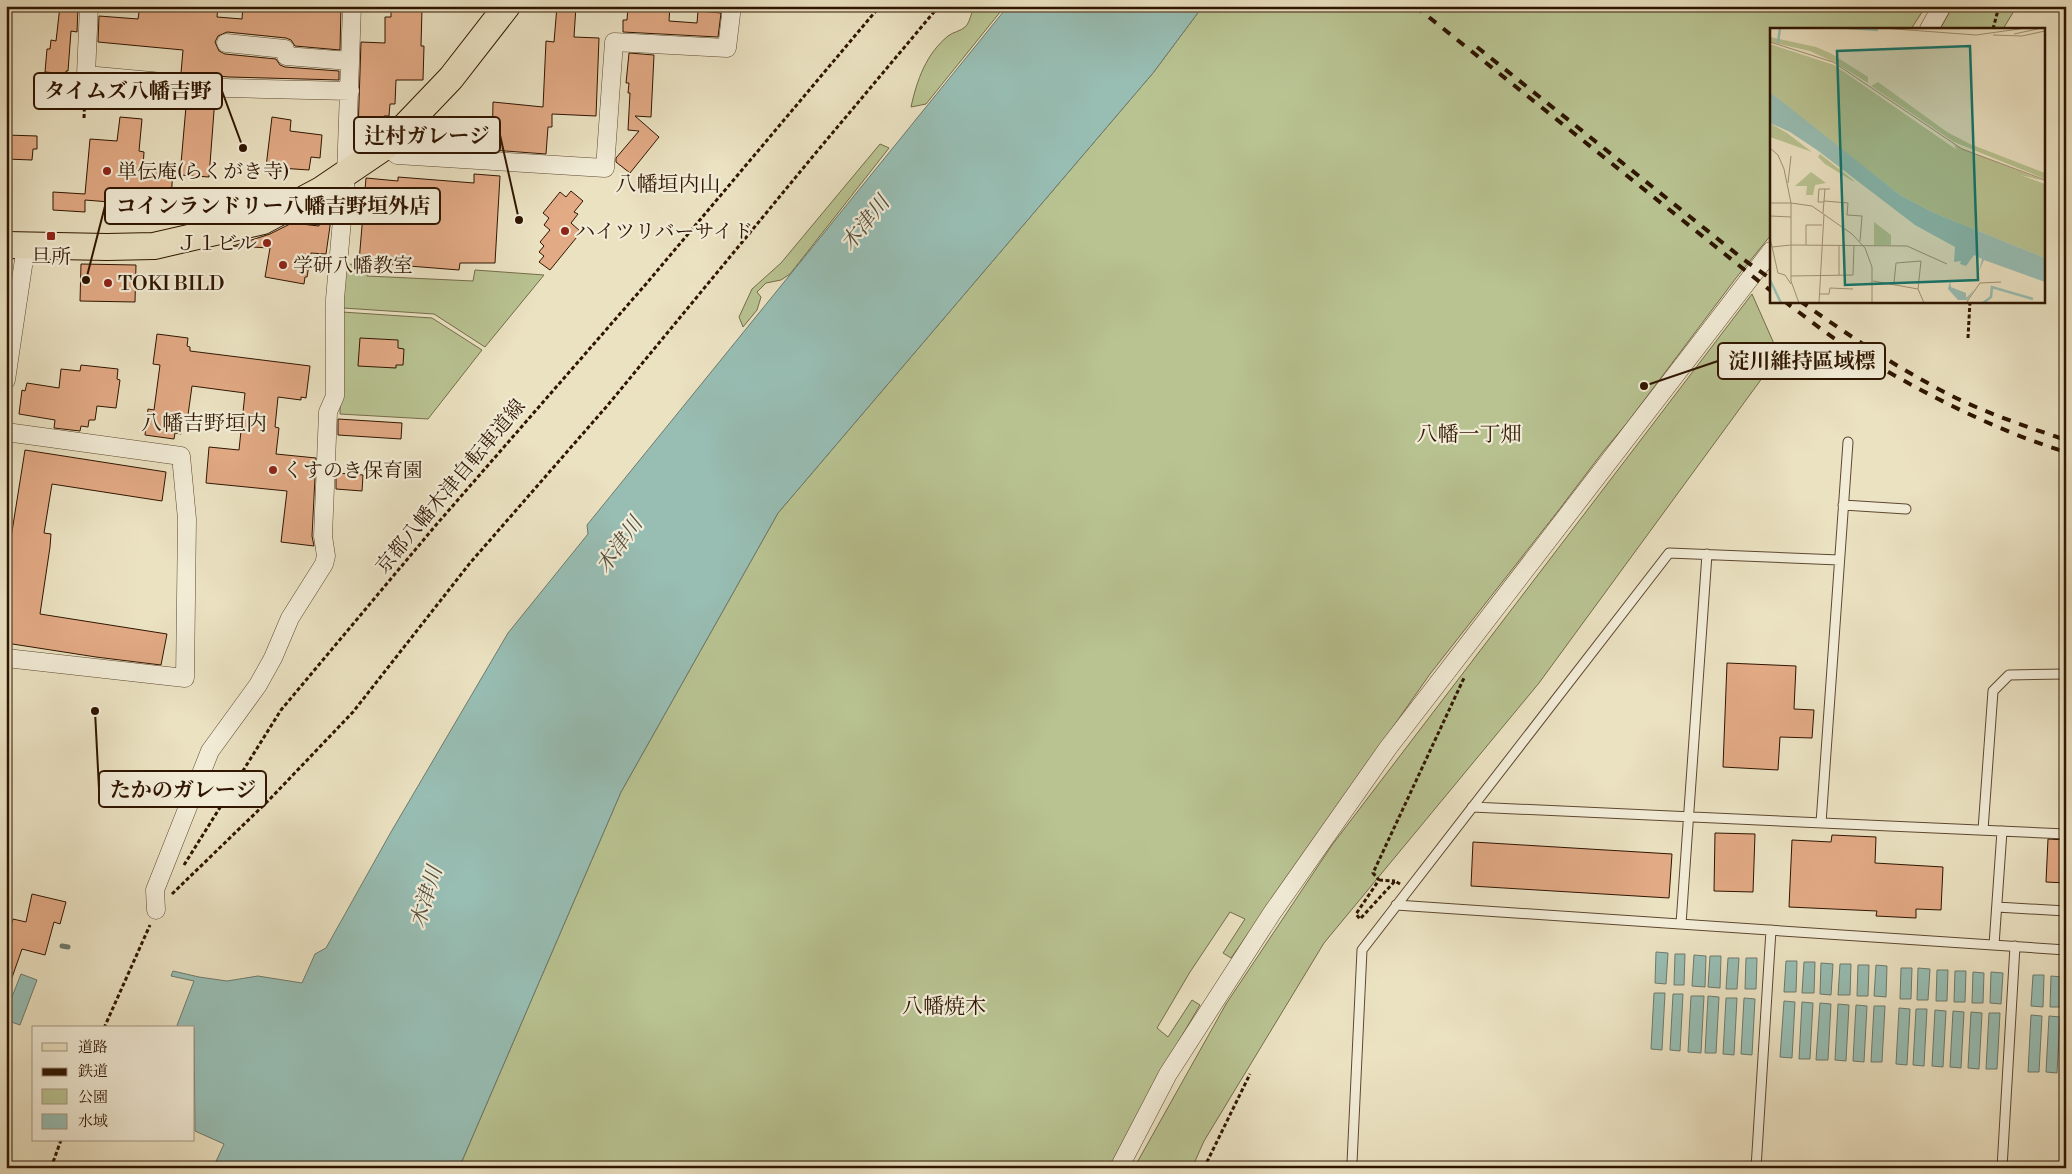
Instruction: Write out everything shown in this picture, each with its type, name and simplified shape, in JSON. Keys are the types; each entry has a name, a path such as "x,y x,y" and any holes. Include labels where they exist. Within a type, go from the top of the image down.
{"main road":[{"path":"16,246 154,246 263,221 346,175 386,146 451,78 507,6"}],"street":[{"path":"89,6 86,75 228,88 350,92"},
{"path":"156,910 155,890 210,751 258,685 273,658 290,618 324,564 326,556 323,536 328,412 335,396 335,299 346,175 352,6"},
{"path":"386,146 397,155 605,168 614,42 728,48 732,6"},
{"path":"1930,28 1942,6"},
{"path":"226,43 285,49 286,56 350,61"},
{"path":"6,380 16,246"},
{"path":"1118,1168 1168,1074 1256,937 1383,756 1770,252"},
{"path":"6,432 181,456 187,519 185,678 6,658"}],"lane":[{"path":"1821,823 1848,442"},
{"path":"1843,505 1906,508"},
{"path":"1354,1168 1352,1163 1362,950 1669,553 1839,560"},
{"path":"1681,924 1706,554"},
{"path":"1983,830 1993,691 2009,675 2066,674"},
{"path":"1472,807 2066,834"},
{"path":"1994,945 2002,831"},
{"path":"1396,905 2066,950"},
{"path":"1997,907 2066,911"},
{"path":"1756,1168 1771,930"},
{"path":"2002,1168 2015,946"}],"path":[{"name":"京都八幡木津自転車道線","path":"182,868 281,710 442,518 646,284 880,6"},
{"path":"105,1026 156,910 200,864 269,800 353,712 470,563 607,406 939,6"},
{"path":"1993,28 1999,6"},
{"path":"66,102 73,107 80,76 86,75 84,118"},
{"path":"1968,338 1970,302"},
{"path":"1408,890 1395,881 1379,880 1372,873 1467,672"},
{"path":"1379,880 1356,914 1360,919 1395,881"},
{"path":"1204,1168 1250,1074"},
{"path":"52,1168 60,1142"}],"green space":[{"path":"975,6 1005,6 926,104 911,107 916,87 928,59 948,36 967,25"},
{"path":"1203,6 1926,6 1912,28 1770,28 1770,236 1736,278 1627,423 1430,674 1231,958 1223,953 1245,919 1230,912 1190,972 1157,1028 1168,1037 1192,1000 1200,1005 1151,1088 1109,1168 459,1168 621,792 778,513 1153,73"},
{"path":"1953,6 2017,6 2004,28 1941,28"},
{"path":"880,144 889,148 790,274 781,280 766,283 757,292 761,297 757,310 743,327 739,317 752,289 781,263"},
{"path":"346,264 367,265 367,276 473,281 475,270 544,275 485,347 434,314 343,308"},
{"path":"1752,294 1779,355 1539,683 1324,943 1204,1141 1192,1168 1134,1168 1226,1004 1332,845"},
{"path":"342,312 432,318 482,350 428,419 340,414"}],"water":[{"name":"木津川","path":"1008,6 1203,6 1153,73 778,513 621,792 459,1168 213,1168 224,1144 195,1131 195,1026 177,1026 194,981 171,976 173,971 227,981 258,976 302,983 315,954 326,948 391,832 508,633 588,534 587,525"},
{"path":"1656,952 1668,953 1666,984 1655,983"},
{"path":"1675,954 1685,954 1684,985 1674,985"},
{"path":"1694,955 1706,956 1705,987 1692,986"},
{"path":"1710,956 1721,956 1720,988 1708,987"},
{"path":"1728,958 1739,958 1737,989 1726,989"},
{"path":"1746,958 1757,958 1756,989 1745,989"},
{"path":"1786,961 1797,961 1796,992 1784,992"},
{"path":"1804,962 1815,962 1814,993 1802,993"},
{"path":"1821,963 1833,964 1831,995 1820,994"},
{"path":"1840,964 1851,964 1850,995 1838,995"},
{"path":"1858,965 1869,965 1868,996 1857,996"},
{"path":"1876,965 1887,966 1886,997 1874,996"},
{"path":"1901,968 1912,968 1911,999 1900,999"},
{"path":"1918,968 1930,969 1928,1000 1917,1000"},
{"path":"1937,970 1948,970 1947,1001 1936,1001"},
{"path":"1955,971 1966,971 1965,1002 1954,1002"},
{"path":"1973,972 1984,973 1983,1003 1972,1003"},
{"path":"1991,972 2003,973 2001,1004 1990,1003"},
{"path":"21,974 37,980 20,1025 6,1020 6,1012"},
{"path":"2033,975 2044,975 2043,1007 2031,1006"},
{"path":"2051,976 2062,977 2061,1007 2050,1007"},
{"path":"1654,993 1665,993 1662,1050 1651,1049"},
{"path":"1673,994 1683,994 1680,1051 1670,1050"},
{"path":"1691,996 1704,996 1701,1053 1688,1052"},
{"path":"1708,996 1719,997 1716,1053 1705,1053"},
{"path":"1726,998 1737,998 1734,1055 1723,1054"},
{"path":"1744,998 1755,999 1752,1055 1741,1054"},
{"path":"1784,1001 1795,1002 1792,1058 1780,1057"},
{"path":"1802,1002 1813,1003 1810,1059 1799,1059"},
{"path":"1820,1003 1831,1004 1828,1060 1816,1060"},
{"path":"1838,1004 1849,1005 1846,1061 1835,1060"},
{"path":"1856,1005 1867,1006 1864,1062 1853,1061"},
{"path":"1874,1006 1885,1006 1882,1062 1871,1062"},
{"path":"1899,1008 1910,1009 1907,1065 1896,1064"},
{"path":"1916,1009 1927,1009 1924,1066 1913,1065"},
{"path":"1935,1010 1946,1011 1943,1067 1932,1066"},
{"path":"1953,1011 1964,1012 1961,1068 1950,1067"},
{"path":"1971,1012 1982,1013 1979,1069 1968,1068"},
{"path":"1989,1013 2000,1013 1997,1069 1986,1069"},
{"path":"2031,1015 2042,1016 2039,1072 2028,1072"},
{"path":"2049,1016 2060,1017 2057,1073 2046,1072"}],"building":[{"path":"60,6 78,6 77,32 71,31 68,71 66,71 66,74 45,72 47,49 50,49 51,40 56,41"},
{"path":"140,6 218,6 217,17 242,19 243,6 271,6 271,9 304,11 304,6 341,6 340,50 295,46 291,40 286,38 227,32 218,36 215,42 219,51 225,54 276,59 280,65 285,67 339,71 339,80 229,77 181,73 183,50 98,42 99,16 138,19"},
{"path":"557,6 576,6 574,37 599,38 596,116 552,114 552,127 548,127 546,154 492,150 493,102 543,107 546,41 554,42"},
{"path":"628,6 670,6 669,21 697,23 698,11 721,13 718,37 623,32 623,20 627,20"},
{"path":"391,7 422,8 421,46 424,46 423,80 396,80 395,104 390,104 389,116 384,116 383,126 375,125 375,133 358,132 361,42 385,43 385,17 391,17"},
{"path":"629,53 654,55 651,117 635,116 659,137 630,173 616,162 616,158 639,131 628,130 630,93 628,93 629,83 626,83"},
{"path":"187,95 215,98 209,177 180,175"},
{"path":"120,117 142,119 139,151 144,152 143,167 173,168 171,201 190,203 188,223 164,221 165,209 122,206 122,203 85,200 85,212 53,210 53,192 85,194 90,139 117,141"},
{"path":"272,117 291,120 290,131 322,135 320,158 311,157 309,170 266,167"},
{"path":"6,135 37,136 37,149 33,149 32,160 6,159"},
{"path":"474,174 500,176 495,263 460,263 459,270 359,262 366,178 398,181 398,177 474,183"},
{"name":"ハイツリバーサイド","path":"571,191 583,201 574,212 578,214 571,223 581,232 550,270 539,262 544,256 539,252 544,246 540,242 550,230 544,225 549,218 543,213 560,192 566,197"},
{"path":"320,211 332,212 326,254 311,253 304,284 265,277 270,248 233,246 270,234 292,223 319,226"},
{"name":"TOKI BILD","path":"81,264 136,265 135,302 80,301"},
{"path":"157,334 188,338 187,346 190,347 190,351 310,366 306,398 301,397 301,400 278,397 275,427 279,428 276,454 316,458 312,536 314,546 281,542 287,491 206,483 209,447 239,450 245,393 192,386 188,415 184,415 181,434 175,433 174,439 145,435 148,409 154,410 160,365 153,364"},
{"path":"360,338 398,340 398,348 404,349 403,365 396,365 396,368 358,366"},
{"path":"81,365 118,369 117,379 120,380 116,408 97,406 95,420 89,420 88,427 81,426 80,431 54,428 55,420 19,414 22,390 25,391 27,383 59,388 61,369 80,371"},
{"path":"338,419 402,423 401,439 338,435"},
{"path":"25,450 166,472 162,501 52,484 44,533 51,534 50,547 40,614 167,634 161,665 6,643 6,621 10,599 6,599 6,543 10,544"},
{"path":"336,473 363,475 362,491 336,489"},
{"path":"1727,663 1796,666 1794,709 1814,710 1812,738 1780,737 1778,770 1723,767"},
{"path":"1715,833 1755,834 1753,892 1714,891"},
{"path":"1832,835 1876,837 1875,863 1943,867 1941,910 1916,909 1916,918 1876,916 1877,911 1789,907 1792,840 1831,842"},
{"path":"2048,839 2066,840 2066,883 2046,882"},
{"path":"1473,842 1672,854 1669,898 1471,886"},
{"path":"32,894 66,902 60,924 54,922 45,955 22,949 8,989 6,989 6,945 13,919 26,922"}],"waterway":[{"path":"62,946 68,947"}],"railway":[{"path":"1415,6 1770,290"},
{"path":"1477,47 1743,259 1770,278"},
{"path":"1785,302 1846,346 1879,367 1931,395 2012,433 2066,452"},
{"path":"1801,302 1883,357 1951,395 1999,416 2066,440"}],"place":[{"name":"タイムズ八幡吉野","path":"243,148"},
{"name":"単伝庵(らくがき寺)","path":"107,171"},
{"name":"辻村ガレージ","path":"519,220"},
{"name":"ハイツリバーサイド","path":"565,231"},
{"name":"旦所","path":"51,236"},
{"name":"Ｊ１ビル","path":"267,243"},
{"name":"学研八幡教室","path":"283,265"},
{"name":"コインランドリー八幡吉野垣外店","path":"86,280"},
{"name":"TOKI BILD","path":"108,283"},
{"name":"淀川維持區域標","path":"1644,386"},
{"name":"くすのき保育園","path":"273,470"},
{"name":"たかのガレージ","path":"95,711"}],"district":[{"name":"八幡垣内山","path":"668,184"},
{"name":"八幡吉野垣内","path":"204,423"},
{"name":"八幡一丁畑","path":"1469,434"},
{"name":"八幡焼木","path":"944,1006"}]}
